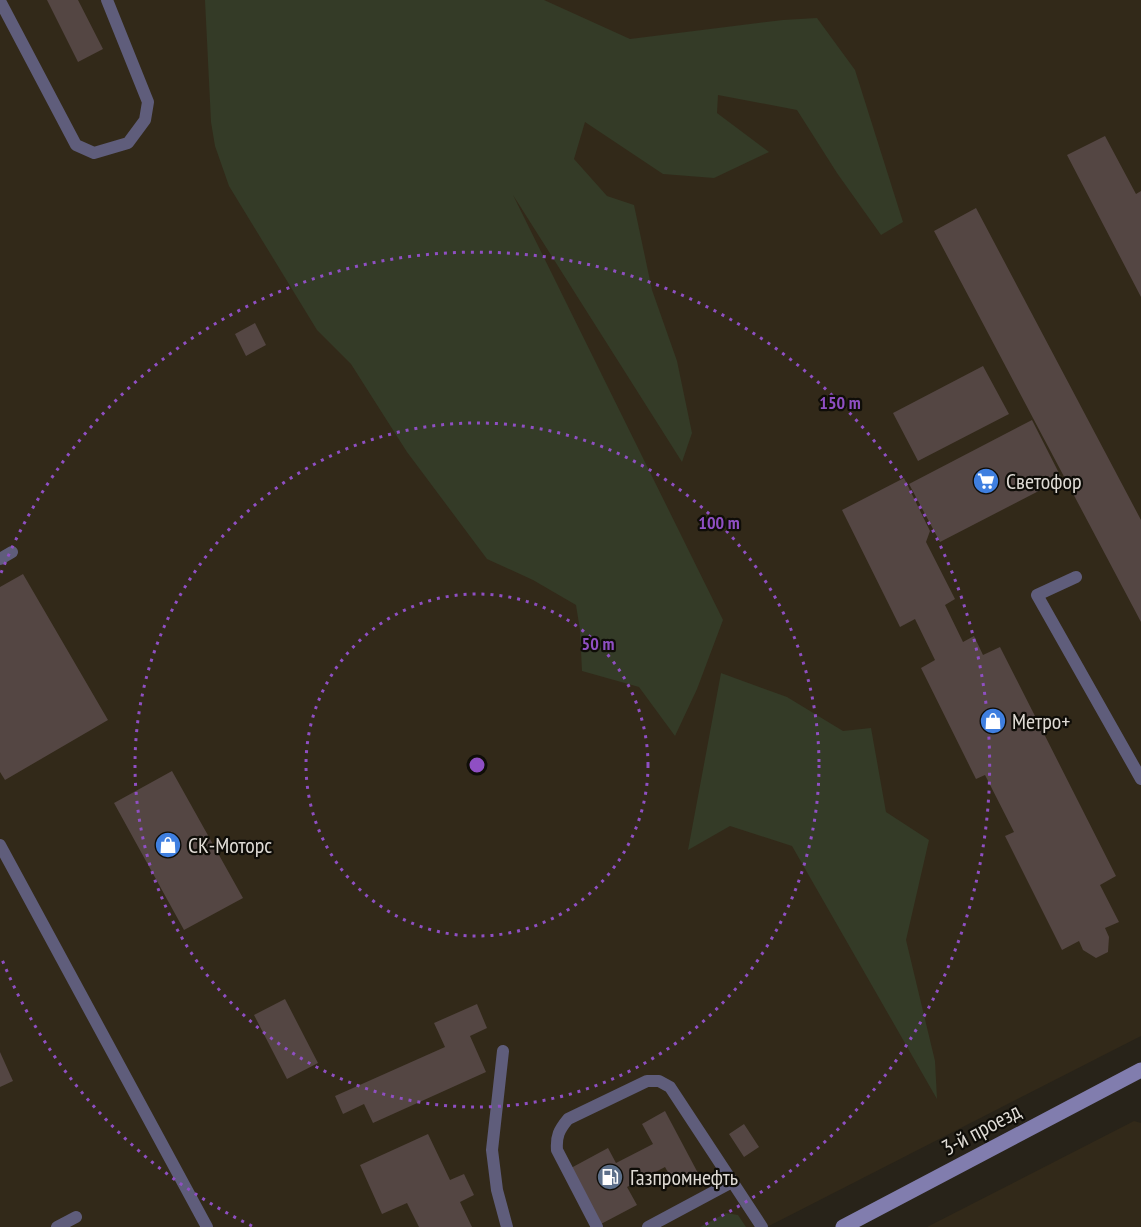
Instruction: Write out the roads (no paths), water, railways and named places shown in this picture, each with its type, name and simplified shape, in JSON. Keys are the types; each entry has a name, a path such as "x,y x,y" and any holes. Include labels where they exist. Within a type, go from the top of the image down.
{"street":[{"name":"3-й проезд","path":"843,1227 1141,1070"}],"lane":[{"path":"0,1 76,145 94,153 128,143 145,120 148,102 107,0"},
{"path":"0,559 12,552"},
{"path":"1076,577 1037,596 1141,779"},
{"path":"0,845 207,1227"},
{"path":"503,1051 492,1169 507,1227"},
{"path":"597,1227 557,1150 556,1139 568,1119 647,1081 659,1081 670,1087 762,1227"},
{"path":"648,1227 732,1182"},
{"path":"57,1227 76,1217"}],"place":[{"name":"Светофор","path":"986,481"},
{"name":"Метро+","path":"993,721"},
{"name":"СК-Моторс","path":"168,845"},
{"name":"Газпромнефть","path":"610,1177"}]}
